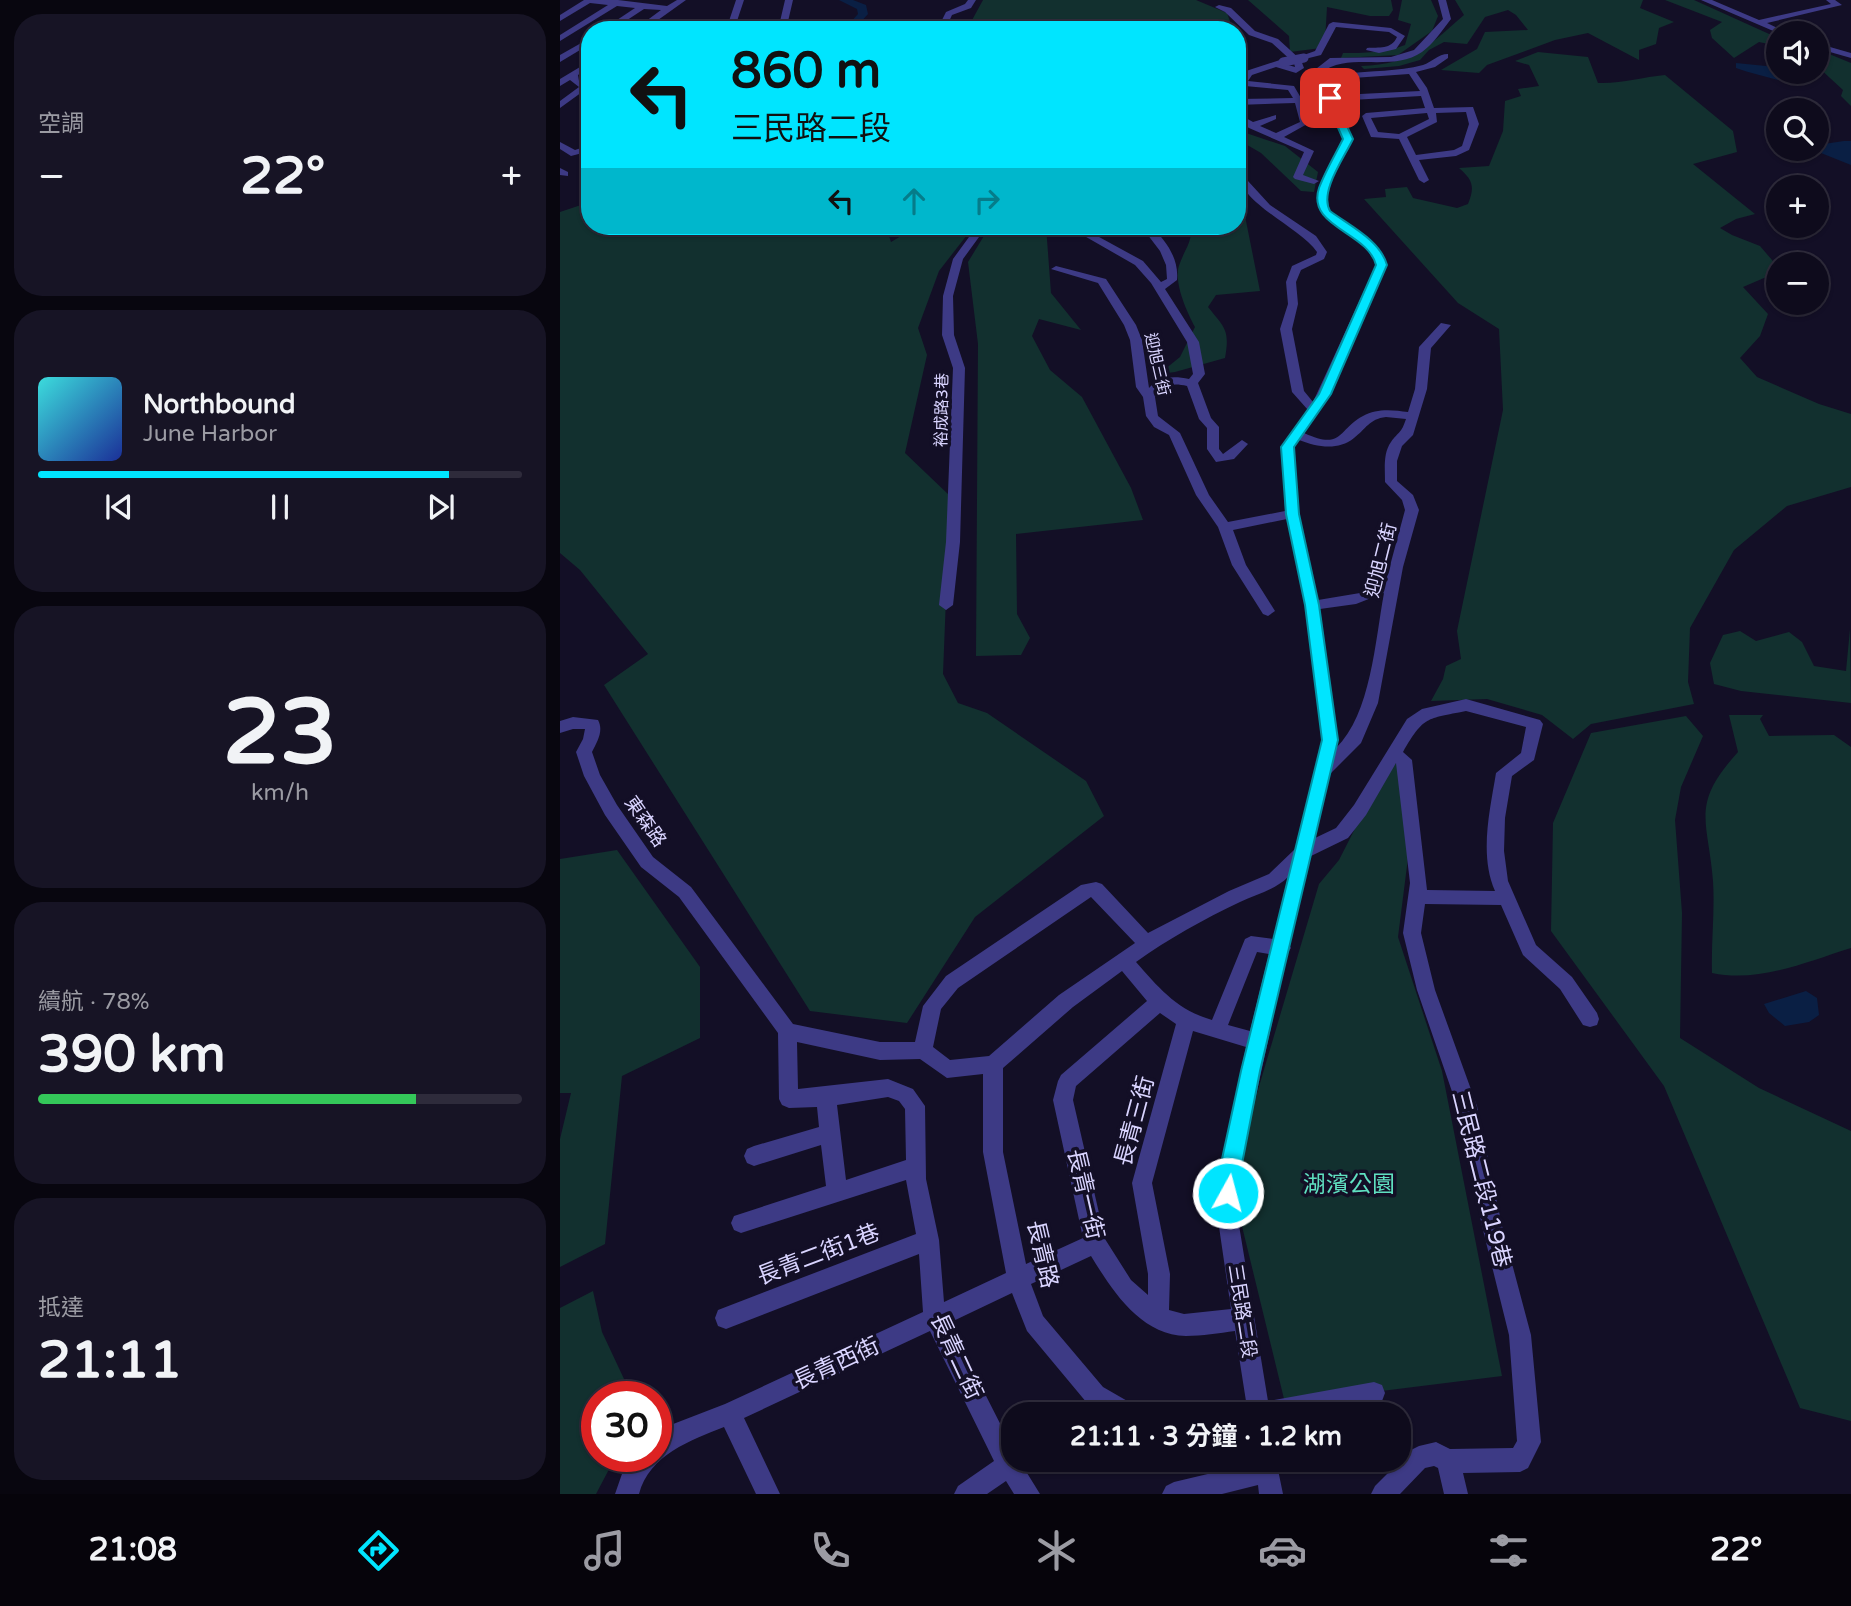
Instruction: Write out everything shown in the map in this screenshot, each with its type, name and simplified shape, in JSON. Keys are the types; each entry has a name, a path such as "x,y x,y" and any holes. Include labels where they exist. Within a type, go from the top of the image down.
{"street":[{"path":"560,19 588,0 618,1 669,9"},
{"path":"620,21 652,0"},
{"path":"651,21 682,0"},
{"path":"733,21 740,0"},
{"path":"784,21 789,0"},
{"path":"946,21 950,14 968,6 972,0"},
{"name":"三民路二段","path":"1258,1402 1227,1213 1229,1173 1257,1042 1282,948 1330,740 1312,605 1292,514 1288,447 1325,394 1381,265 1379,256 1371,245 1326,213 1322,206 1324,189 1348,139 1316,72 1330,61 1391,60 1417,52 1447,19 1442,0"},
{"path":"1705,0 1766,27"},
{"path":"1756,23 1838,5 1830,0"},
{"path":"587,21 618,1"},
{"path":"1219,7 1228,10 1239,21"},
{"path":"785,14 794,16 792,21"},
{"path":"1246,78 1249,73 1318,53 1335,20 1369,32 1397,31 1401,36 1400,42 1388,49 1351,50"},
{"path":"562,36 581,25"},
{"path":"560,27 576,28"},
{"path":"1246,27 1252,33 1275,41 1297,61 1300,68 1296,70 1279,63"},
{"path":"562,36 581,37"},
{"path":"560,59 581,44"},
{"path":"1829,49 1851,56"},
{"path":"1357,97 1348,76 1411,71 1432,65 1446,56"},
{"path":"560,83 581,69"},
{"path":"1411,71 1423,88 1423,93 1430,111 1434,120 1403,137 1374,135 1366,116 1430,111 1470,109 1474,124 1466,148 1456,153 1414,158"},
{"path":"560,72 581,74"},
{"path":"573,74 575,82 581,85"},
{"path":"1246,87 1291,88 1306,118 1304,123 1276,137"},
{"path":"560,105 581,90"},
{"path":"1246,102 1423,93"},
{"path":"1252,126 1273,117"},
{"path":"1246,122 1309,151 1298,177 1314,181"},
{"path":"1403,137 1424,180"},
{"path":"560,145 581,159"},
{"path":"573,154 581,151"},
{"path":"1246,183 1266,207 1312,238 1322,252 1320,257 1296,268 1291,282 1293,304 1286,329 1298,392 1314,410"},
{"name":"裕成路3巷","path":"946,606 953,542 959,368 948,335 948,296 958,259 975,235"},
{"path":"1088,235 1139,263 1158,288 1193,342 1199,374 1192,383"},
{"path":"1153,235 1169,257 1174,270 1172,280 1158,288"},
{"name":"迎旭三街","path":"1056,269 1102,281 1130,325 1141,364 1142,387 1149,397 1152,416 1158,424 1174,433 1203,495 1225,527 1239,565 1268,611"},
{"name":"迎旭二街","path":"1325,769 1354,739 1370,703 1394,579 1412,510 1408,498 1391,482 1391,461 1396,444 1407,435 1422,389 1425,347 1445,325"},
{"path":"1149,397 1154,386 1162,381 1192,383"},
{"path":"1192,383 1205,419 1213,427 1213,450 1220,459 1230,456 1242,444"},
{"path":"1297,434 1312,442 1338,441 1349,436 1367,418 1383,413 1414,415"},
{"path":"1225,527 1292,514"},
{"path":"1312,605 1357,600 1378,593 1394,579"},
{"path":"837,1194 826,1097 789,1099 787,1031 880,1051 923,1050 947,1069 993,1064 1066,1001 1123,959 1149,945 1154,939 1235,896 1275,879 1304,851 1342,833 1360,810 1412,723 1427,713 1445,708 1465,705 1477,707 1535,724 1528,756 1504,773 1497,818 1499,881 1529,950 1566,984 1590,1019"},
{"name":"東森路","path":"560,727 573,723 593,724 591,739 584,752 592,776 611,810 647,862 685,892 727,953 787,1031"},
{"name":"三民路二段119巷","path":"1382,1494 1419,1458 1436,1454 1448,1461 1520,1460 1529,1442 1520,1335 1492,1226 1467,1106 1426,990 1412,933 1419,883 1404,760 1393,754"},
{"path":"923,1050 932,1006 952,982 1087,890 1096,889 1149,945"},
{"path":"1417,897 1506,898"},
{"path":"1217,1030 1251,944 1282,948"},
{"path":"1123,959 1160,1002 1186,1021 1257,1042"},
{"name":"長青一街","path":"1158,1318 1123,1288 1094,1243 1063,1100 1068,1081 1160,1002"},
{"name":"長青三街","path":"1158,1318 1159,1274 1142,1183 1186,1021"},
{"name":"長青路","path":"993,1064 993,1152 1018,1279 1035,1323 1095,1395 1107,1402"},
{"name":"長青二街","path":"826,1097 888,1088 906,1095 915,1106 915,1167 928,1240 934,1317 1001,1449"},
{"path":"754,1156 830,1133"},
{"path":"741,1223 915,1167"},
{"name":"長青二街1巷","path":"726,1318 928,1240"},
{"name":"長青西街","path":"672,1437 730,1413 1094,1243"},
{"path":"1158,1318 1184,1325 1245,1319"},
{"path":"1325,1402 1374,1393"},
{"path":"730,1413 768,1494"},
{"path":"1448,1461 1456,1494"},
{"path":"966,1494 1001,1470"},
{"path":"627,1494 636,1472"},
{"name":"長青二街","path":"1014,1472 1028,1494"},
{"path":"1174,1494 1244,1472"},
{"path":"1267,1472 1271,1494"}],"green space":[{"path":"983,0 1196,0 1227,13 1230,21 972,21"},
{"path":"1248,0 1391,0 1393,10 1389,16 1370,16 1327,7 1325,41 1321,48 1290,52 1289,36"},
{"path":"1402,0 1431,0 1438,16 1432,31 1398,55 1341,58 1343,53 1382,51 1405,45 1411,24 1398,20"},
{"path":"1455,0 1643,0 1640,8 1674,22 1659,28 1656,44 1639,50 1639,60 1588,33 1555,40 1487,65 1479,73 1441,70 1477,49 1485,32 1528,30 1516,15 1508,10 1485,17 1467,44 1444,42 1429,50 1420,60 1399,66 1364,69 1361,66 1394,62 1429,45 1464,15"},
{"path":"1665,0 1694,0 1766,33 1766,43 1759,42 1734,58 1712,38 1710,30 1722,22"},
{"path":"1538,52 1588,57 1598,83 1665,75 1733,131 1737,152 1693,164 1755,214 1736,219 1720,228 1760,246 1766,253 1766,277 1743,287 1768,315 1760,336 1740,358 1757,377 1819,404 1851,414 1851,487 1787,506 1734,550 1690,628 1688,682 1694,704 1591,724 1573,739 1542,715 1487,699 1431,701 1443,679 1446,666 1461,659 1457,631 1503,410 1499,329 1458,303 1364,199 1386,197 1385,189 1407,187 1413,198 1457,208 1468,204 1472,193 1471,184 1459,168 1489,166 1503,131 1505,101 1521,96 1518,89 1539,86 1529,65 1515,61"},
{"path":"1829,54 1851,63 1851,106 1841,96 1843,90 1829,77"},
{"path":"1246,133 1285,146 1318,172 1314,192 1301,191 1261,153 1246,144"},
{"path":"581,205 581,235 889,235 891,242 903,235 967,235 939,271 918,328 927,355 905,453 950,496 943,674 958,703 987,713 1086,781 1104,816 975,917 907,1023 810,1011 604,685 648,654 580,570 560,553 560,212"},
{"path":"1246,221 1260,291 1216,295 1208,307 1225,330 1225,358 1159,374 1180,357 1195,327 1182,296 1178,278 1180,263 1190,235 1246,235"},
{"path":"984,235 1047,235 1051,293 1081,330 1039,319 1032,336 1050,370 1082,397 1131,488 1143,520 1016,534 1017,614 1030,638 1021,655 976,656 978,344 968,262"},
{"path":"1850,629 1851,703 1741,691 1714,684 1710,663 1723,635 1740,631 1756,641 1789,632 1802,642 1814,666 1846,671"},
{"path":"1729,715 1763,715 1760,719 1769,736 1834,735 1851,747 1851,948 1782,970 1747,975 1712,973 1713,892 1706,813 1713,786 1738,752"},
{"path":"1686,716 1703,736 1681,787 1675,820 1682,913 1680,1038 1759,1088 1851,1131 1851,1421 1800,1408 1664,1086 1551,931 1553,823 1591,733"},
{"name":"湖濱公園","path":"1398,760 1408,858 1398,937 1442,1071 1502,1376 1285,1402 1231,1181 1319,884 1339,860 1367,805"},
{"path":"617,850 700,967 700,1038 622,1076 605,1244 560,1267 560,1139 571,1093 560,1093 560,859"},
{"path":"593,1291 602,1332 625,1381 581,1381 581,1472 608,1472 596,1494 560,1494 560,1308"}],"water":[{"path":"1736,63 1766,66 1766,77 1743,70 1736,68"},
{"path":"1851,141 1851,165 1829,156 1829,143"},
{"path":"1806,991 1817,998 1819,1015 1809,1022 1785,1026 1769,1013 1764,1004"}],"waterway":[{"path":"844,0 862,7 863,14 857,21"}],"route":[{"path":"1228,1193 1229,1173 1250,1071 1301,869 1330,740 1312,605 1292,514 1288,447 1325,394 1381,265 1379,256 1371,245 1326,213 1322,206 1324,189 1348,139 1330,98"}]}
